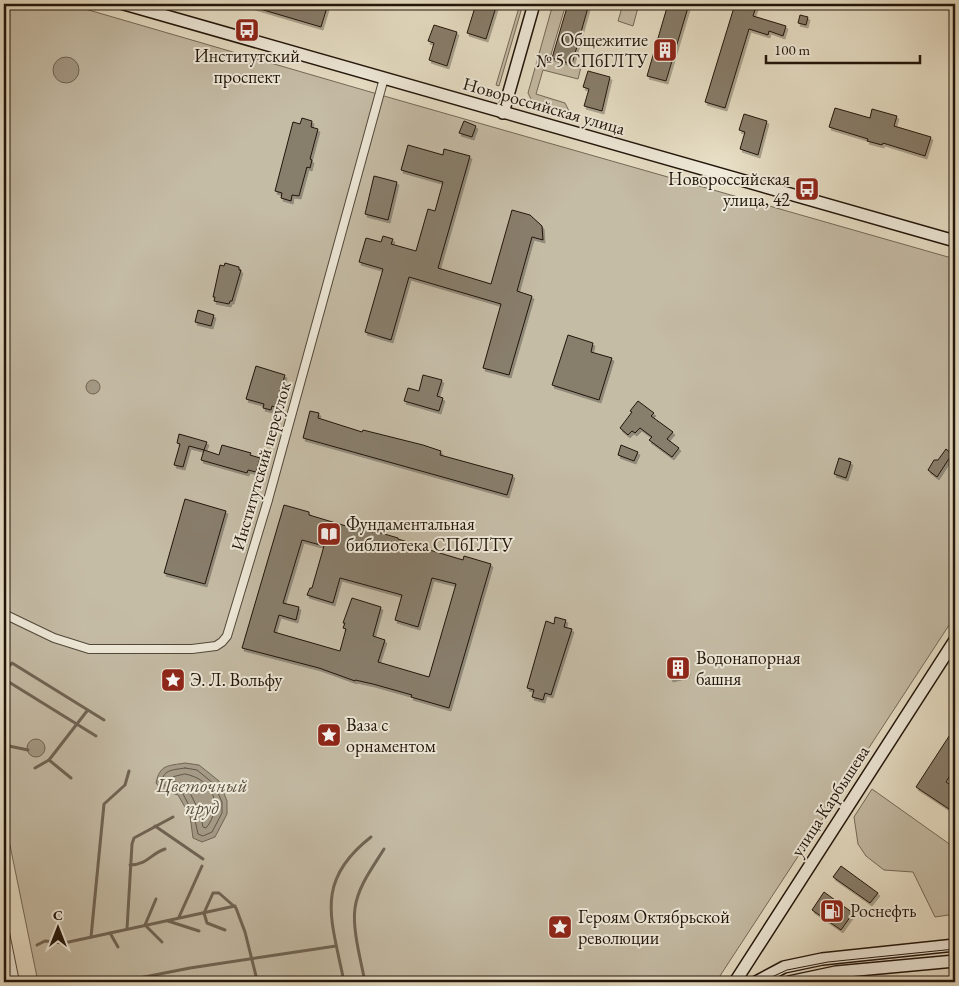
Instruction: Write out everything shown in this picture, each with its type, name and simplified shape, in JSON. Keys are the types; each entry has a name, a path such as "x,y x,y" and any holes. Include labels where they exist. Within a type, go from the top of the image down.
{"main road":[{"name":"Новороссийская улица","path":"124,4 955,241"},
{"path":"503,113 534,4"},
{"name":"улица Карбышева","path":"735,982 955,640"},
{"path":"756,982 784,967 822,959 955,945"},
{"path":"789,982 836,972 955,960"}],"street":[{"name":"Институтский переулок","path":"4,614 54,638 89,649 198,648 216,646 227,636 265,509 384,78"},
{"path":"4,928 15,982"}],"shaded area":[{"path":"4,4 68,4 955,259 955,616 716,982 38,982 4,816"},
{"path":"520,4 523,4 499,86 496,85"},
{"path":"553,4 566,4 550,58 581,67 578,79 543,70 536,94 565,103 569,111 533,101 528,93"},
{"path":"623,4 639,4 633,26 618,21"},
{"path":"872,789 955,848 955,914 935,917 913,872 884,870 866,856 858,844 854,817"}],"water":[{"path":"66,57 75,61 79,70 75,79 66,83 57,79 53,70 57,61"},
{"path":"93,380 98,382 100,387 98,392 93,394 88,392 86,387 88,382"},
{"path":"36,739 42,742 45,748 42,754 36,757 30,754 27,748 30,742"},
{"name":"Цветочный пруд","path":"185,763 199,765 219,781 227,801 227,814 215,837 202,842 193,838 190,816 178,795 162,790 156,783 162,769"}],"building":[{"path":"250,4 328,4 321,27 250,6"},
{"path":"476,4 497,4 486,39 467,33"},
{"path":"568,4 589,4 572,64 552,58"},
{"name":"Общежитие № 5 СПбГЛТУ","path":"668,4 689,4 666,81 647,76"},
{"path":"735,4 757,4 753,16 786,26 783,36 769,31 768,35 749,29 725,108 705,102"},
{"path":"800,15 808,17 806,25 798,23"},
{"path":"434,25 457,32 447,66 429,60 434,43 428,41"},
{"path":"588,71 610,77 602,111 584,106 589,89 583,87"},
{"path":"835,108 870,118 872,109 897,116 894,126 931,137 925,156 883,143 882,145 867,141 868,139 829,127"},
{"path":"744,114 767,121 758,155 740,149 745,132 739,130"},
{"path":"302,118 312,121 311,127 318,129 310,159 312,160 310,168 307,167 299,196 292,195 291,201 281,198 282,193 275,191 293,122 300,124"},
{"path":"464,121 476,126 472,137 459,133"},
{"path":"408,145 443,155 444,149 470,156 438,268 491,284 512,210 530,215 542,226 543,240 532,237 517,291 532,296 509,375 483,368 501,304 409,277 391,340 365,332 383,269 359,262 366,238 381,242 383,236 393,239 391,244 416,251 428,209 435,211 443,182 401,170"},
{"path":"374,176 397,182 388,220 365,214"},
{"path":"225,263 239,267 239,270 241,270 232,301 229,304 214,301 215,297 213,297 220,265 224,266"},
{"path":"198,310 214,315 211,326 195,322"},
{"path":"568,335 593,343 591,352 612,358 599,400 552,385"},
{"path":"256,366 285,375 275,407 272,406 271,410 263,408 264,404 246,399"},
{"path":"423,375 442,380 437,396 443,398 439,411 404,401 408,388 419,391"},
{"path":"638,401 654,413 651,416 673,432 667,439 679,448 672,457 649,440 652,437 640,428 635,433 632,431 628,435 620,428"},
{"path":"310,411 319,413 318,418 362,432 363,430 423,445 441,451 440,455 513,475 507,495 303,438"},
{"path":"179,434 207,442 204,450 189,446 183,467 174,465 180,444 177,443"},
{"path":"222,445 251,453 250,455 260,458 256,472 248,470 247,473 201,460 204,450 219,455"},
{"path":"621,445 638,452 634,461 618,455"},
{"path":"946,449 952,454 937,477 928,470 934,460 938,460"},
{"path":"839,458 851,462 846,478 834,474"},
{"path":"185,499 226,511 205,584 164,573"},
{"path":"284,505 309,512 309,515 356,529 357,527 398,538 413,545 463,560 464,556 491,564 449,708 411,697 412,695 355,681 319,668 242,648","holes":["302,540 324,546 312,588 310,588 307,595 333,603 340,578 402,595 395,620 418,627 432,578 456,584 429,677 378,662 385,640 373,636 381,607 352,598 343,623 345,623 343,628 346,629 340,651 274,632 279,615 296,620 299,607 283,603"]},
{"path":"555,617 566,620 564,627 572,629 551,695 545,693 543,700 532,697 534,690 527,688 546,621 554,624"},
{"name":"Водонапорная башня","path":"685,657 687,675 671,679 667,661"},
{"path":"955,727 955,767 946,782 955,788 955,813 916,787"},
{"path":"841,866 878,893 870,903 833,877"},
{"name":"Роснефть","path":"824,892 853,913 841,930 812,910"}],"waterway":[{"path":"4,672 12,663 104,720"},
{"path":"4,679 96,736"},
{"path":"35,768 49,760 87,711"},
{"path":"4,745 28,750"},
{"path":"49,760 71,778"},
{"path":"91,937 104,804 125,785 129,771"},
{"path":"127,929 132,844 134,838 173,817"},
{"path":"155,826 203,859"},
{"path":"344,982 332,921 331,903 334,886 341,870 353,854 371,837"},
{"path":"130,865 141,863 165,849"},
{"path":"365,982 356,935 355,908 359,892 384,849"},
{"path":"179,917 202,866"},
{"path":"225,930 207,923 204,913 213,893 219,893 236,908 245,932 257,980"},
{"path":"156,899 145,925 162,942"},
{"path":"37,945 45,941 64,943 235,906"},
{"path":"168,921 199,931"},
{"path":"110,933 118,947"},
{"path":"119,982 190,968 336,946"}],"tram line":[{"path":"761,982 787,970 828,962 955,949"}],"place":[{"name":"Институтский проспект","path":"247,30"},
{"name":"Общежитие № 5 СПбГЛТУ","path":"665,50"},
{"name":"Новороссийская улица, 42","path":"807,189"},
{"name":"Фундаментальная библиотека СПбГЛТУ","path":"329,534"},
{"name":"Водонапорная башня","path":"678,668"},
{"name":"Э. Л. Вольфу","path":"173,680"},
{"name":"Ваза с орнаментом","path":"329,735"},
{"name":"Роснефть","path":"832,911"},
{"name":"Героям Октябрьской революции","path":"560,927"}]}
